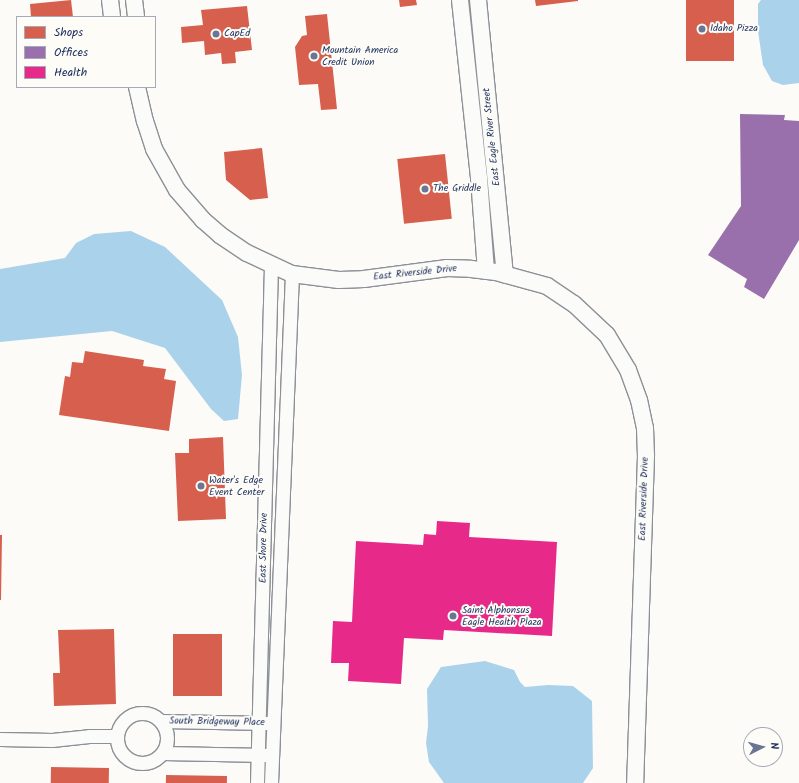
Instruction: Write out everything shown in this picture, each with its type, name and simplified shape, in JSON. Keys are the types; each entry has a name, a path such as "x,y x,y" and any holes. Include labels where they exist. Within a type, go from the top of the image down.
{"street":[{"path":"110,0 112,16"},
{"path":"134,0 136,16"},
{"name":"East Eagle River Street","path":"460,0 479,178 486,271"},
{"name":"East Eagle River Street","path":"478,0 505,275"},
{"name":"East Riverside Drive","path":"137,88 145,121 154,148 177,190 190,207 220,235 247,253 292,274 339,280 364,279 447,268 486,271 505,275 547,286 574,304 607,335 628,370 639,400 645,428 646,456 635,783"},
{"name":"East Shore Drive","path":"257,783 271,265"},
{"name":"East Shore Drive","path":"271,783 292,274"},
{"path":"134,713 149,713 162,721 168,737 167,745 163,752 150,762 134,762 122,753 118,746 117,736 121,722 134,713"},
{"name":"South Bridgeway Place","path":"162,721 273,723"},
{"path":"0,739 52,740 88,736 117,736"},
{"path":"163,752 272,755"}],"water":[{"path":"761,0 799,0 799,83 783,85 772,81 763,65 758,31 758,4"},
{"path":"131,231 165,247 222,300 238,337 242,375 238,419 224,421 211,409 165,348 112,331 0,342 0,269 65,258 76,243 94,234"},
{"path":"485,661 514,670 520,682 525,687 548,685 573,686 592,701 593,768 583,783 444,783 429,762 426,743 428,726 427,689 441,667"}],"building: Shops":[{"path":"71,0 73,16 31,16 30,4"},
{"path":"399,0 416,0 417,5 400,7"},
{"path":"535,0 578,0 578,1 536,6"},
{"path":"686,0 734,0 734,61 686,61"},
{"name":"CapEd","path":"247,6 252,50 235,52 236,63 222,64 221,53 205,55 204,41 182,43 181,27 203,25 201,10"},
{"name":"Mountain America Credit Union","path":"327,14 337,109 321,110 318,84 299,85 295,47 302,36 307,35 305,16"},
{"path":"262,148 268,198 250,200 226,180 224,152"},
{"name":"The Griddle","path":"445,154 452,219 404,224 397,159"},
{"path":"85,351 144,360 143,366 166,369 164,379 176,381 169,431 59,415 65,376 70,377 72,362 83,363"},
{"name":"Water's Edge Event Center","path":"223,437 226,519 178,521 175,453 189,453 189,439"},
{"path":"0,535 2,535 1,600 0,600"},
{"path":"114,629 116,704 54,706 53,673 60,673 58,630"},
{"path":"173,634 222,634 222,696 173,696"},
{"path":"51,767 109,768 109,783 51,783"},
{"path":"166,775 227,776 227,783 166,783"}],"building: Offices":[{"path":"740,114 785,115 784,120 799,121 799,240 764,299 744,287 747,279 708,255 741,206"}],"building: Health":[{"path":"437,521 470,523 469,537 557,542 552,636 444,630 443,640 404,638 401,684 348,681 349,663 331,663 333,621 352,622 356,541 423,545 424,534 436,535"}],"place":[{"name":"Idaho Pizza","path":"702,29"},
{"name":"CapEd","path":"216,34"},
{"name":"Mountain America Credit Union","path":"314,56"},
{"name":"The Griddle","path":"425,189"},
{"name":"Water's Edge Event Center","path":"201,486"},
{"name":"Saint Alphonsus Eagle Health Plaza","path":"453,616"}]}
